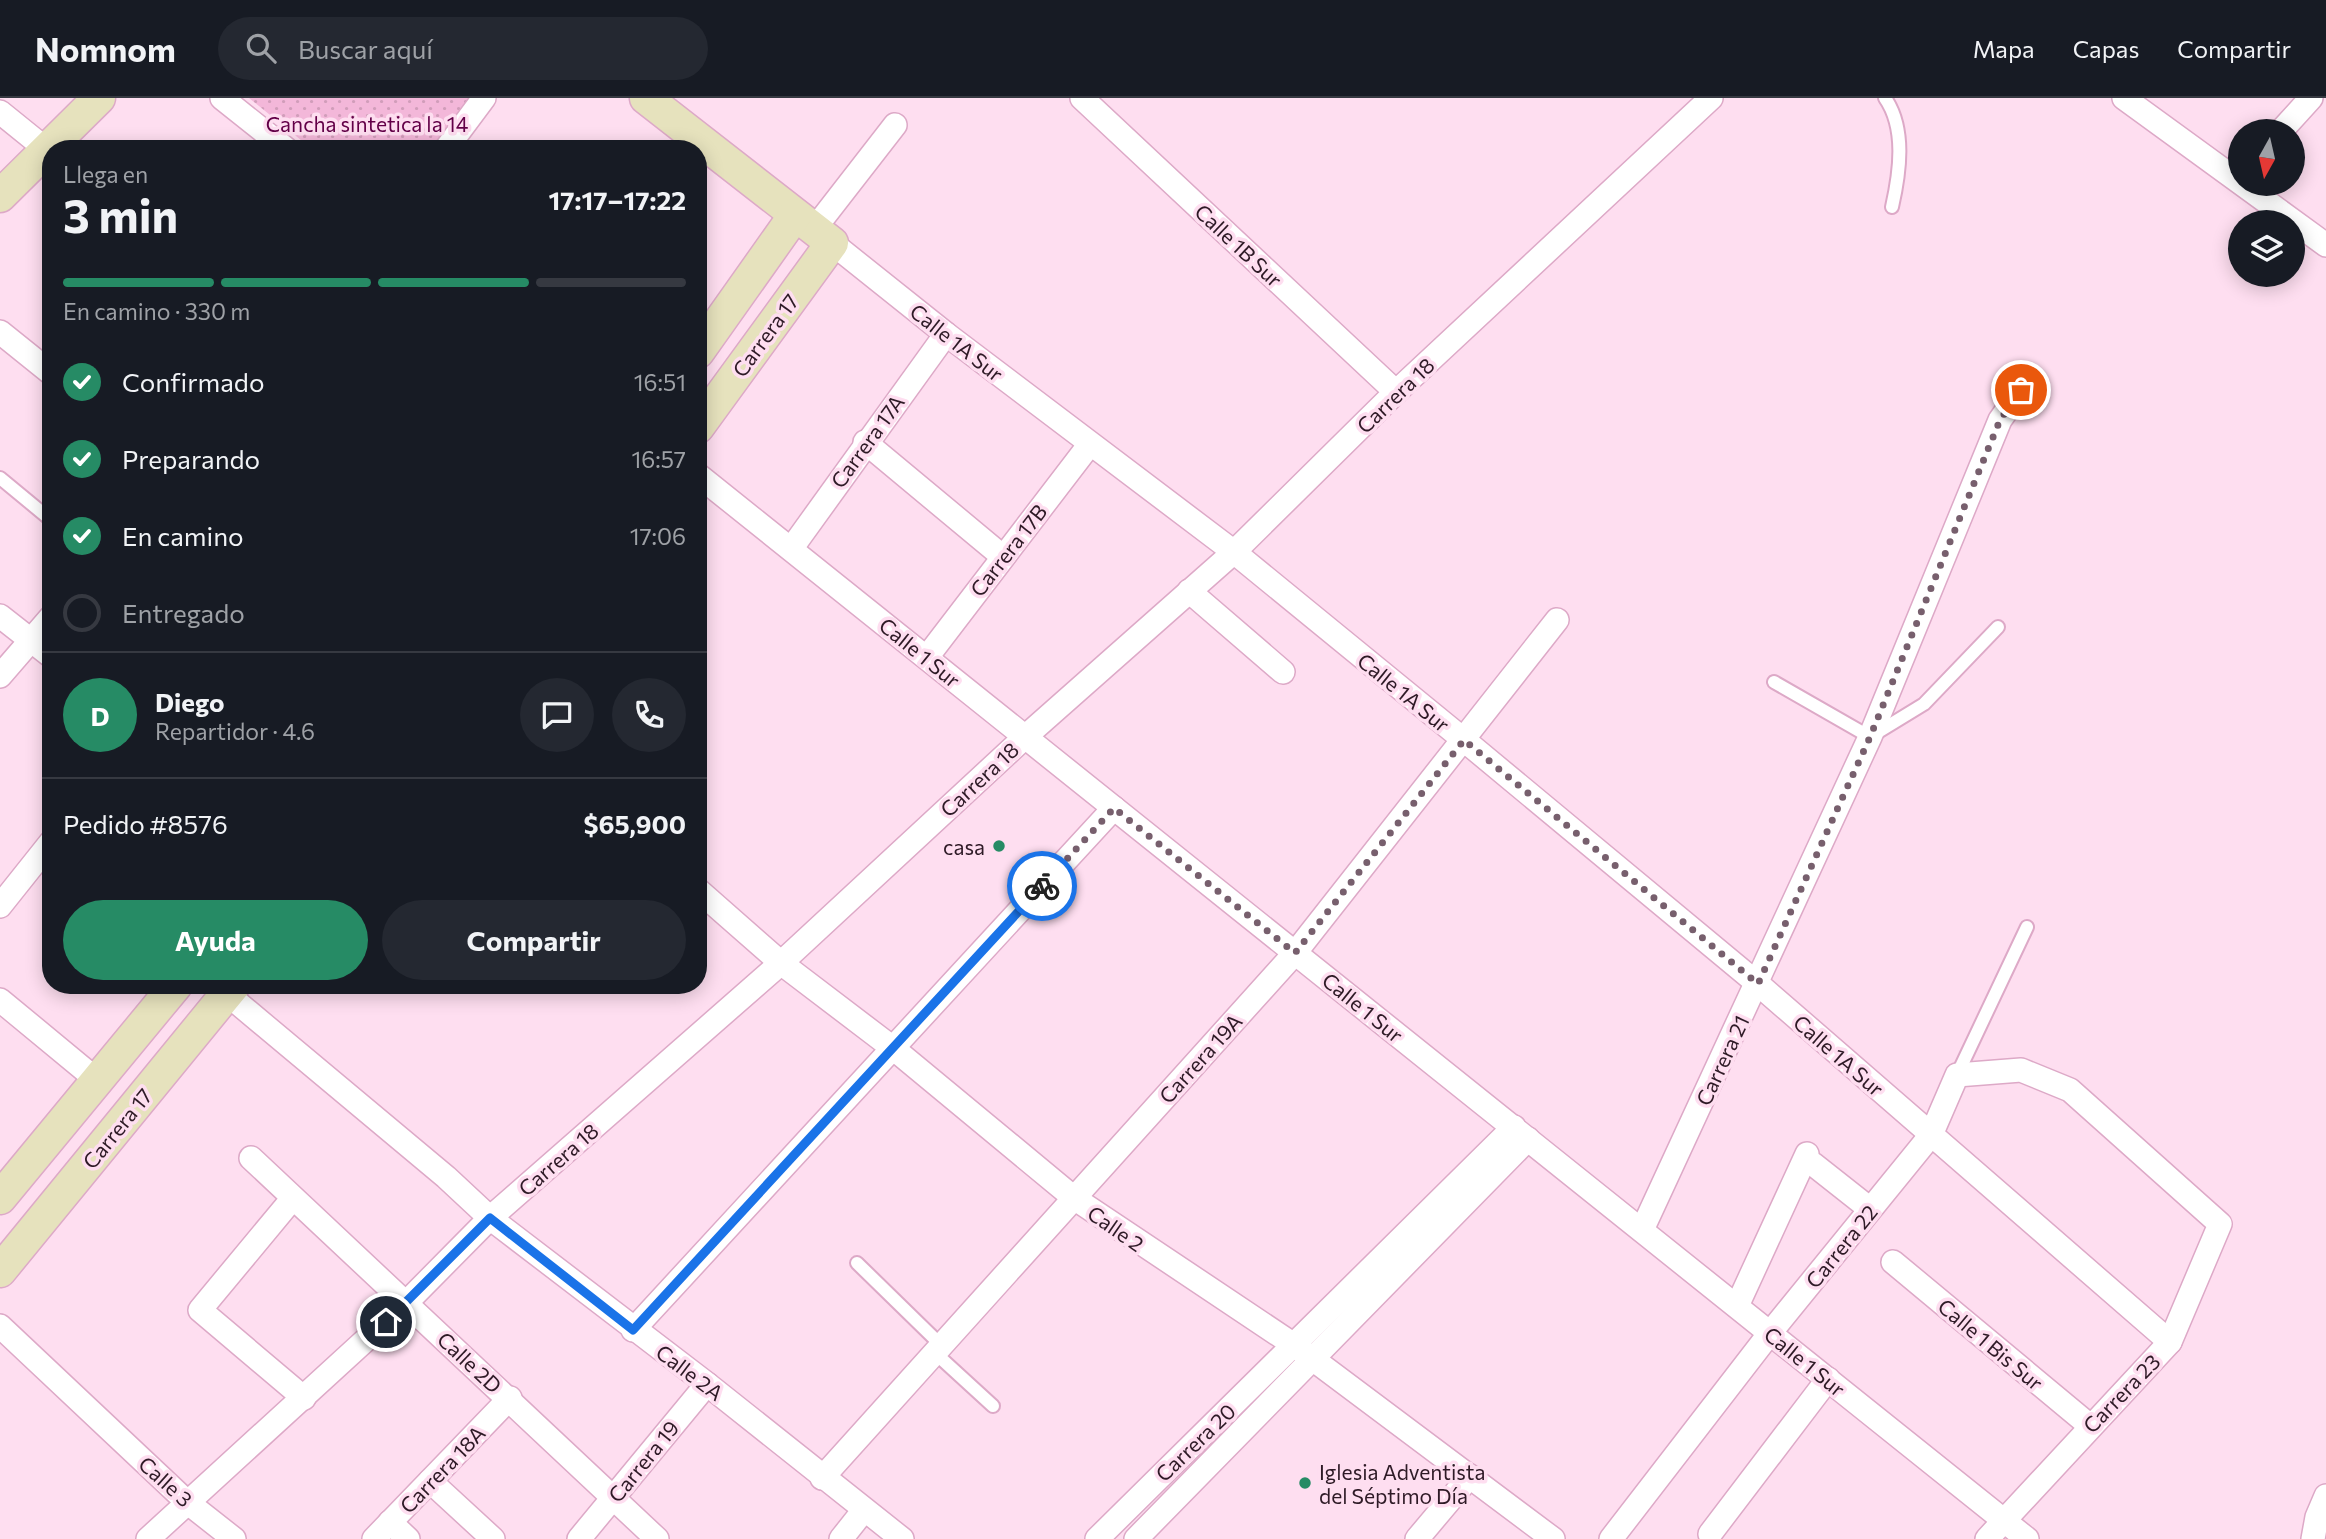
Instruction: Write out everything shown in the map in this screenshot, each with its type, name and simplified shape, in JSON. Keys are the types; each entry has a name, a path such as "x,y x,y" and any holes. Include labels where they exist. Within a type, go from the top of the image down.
{"street":[{"path":"68,140 100,98"},
{"path":"73,140 121,98"},
{"path":"222,98 275,140"},
{"path":"453,140 484,98"},
{"name":"Calle 1A Sur","path":"646,98 700,140"},
{"name":"Calle 1B Sur","path":"1082,98 1396,392"},
{"name":"Carrera 18","path":"148,1539 406,1303 490,1218 781,963 1026,736 1234,552 1396,392 1711,98"},
{"path":"2292,119 2311,98"},
{"path":"2135,101 2228,171"},
{"path":"0,112 42,144"},
{"path":"707,342 814,229 895,125"},
{"name":"Calle 1A Sur","path":"707,146 946,334 1234,552 1464,740 1758,984 2170,1342"},
{"path":"0,196 42,165"},
{"path":"0,217 42,170"},
{"path":"2260,196 2326,246"},
{"name":"Carrera 17","path":"707,412 814,229"},
{"path":"0,332 42,364"},
{"name":"Carrera 17A","path":"791,549 865,442 946,334"},
{"name":"Carrera 21","path":"1642,1230 1870,737 2000,420 2021,390"},
{"path":"865,442 1002,556"},
{"name":"Carrera 17B","path":"927,657 1090,444"},
{"name":"Calle 1 Sur","path":"707,482 2026,1539"},
{"path":"1189,591 1283,672"},
{"path":"0,616 42,649"},
{"name":"Carrera 19A","path":"822,1478 1295,953 1557,620"},
{"path":"0,676 42,627"},
{"path":"633,1330 1114,808"},
{"path":"0,906 42,853"},
{"name":"Calle 2","path":"707,898 781,963 894,1049 1074,1198 1303,1352 1553,1539"},
{"path":"0,1198 170,994"},
{"name":"Carrera 17","path":"0,1271 228,994"},
{"name":"Calle 2A","path":"236,994 490,1218 707,1384 902,1539"},
{"path":"0,1000 98,1081"},
{"name":"Carrera 23","path":"1957,1075 2021,1070 2070,1090 2220,1224 2170,1342 2089,1425 1987,1539"},
{"name":"Carrera 22","path":"1611,1539 1770,1333 1931,1135 1957,1075"},
{"path":"1303,1352 1521,1133"},
{"name":"Calle 2D","path":"251,1158 510,1398 657,1539"},
{"path":"1737,1306 1810,1159 1870,1209"},
{"path":"293,1198 200,1310 304,1398"},
{"name":"Calle 1 Bis Sur","path":"1893,1262 2089,1425"},
{"name":"Calle 3","path":"0,1326 187,1502 234,1539"},
{"name":"Carrera 20","path":"1097,1539 1303,1352"},
{"name":"Carrera 20","path":"1136,1539 1303,1352"},
{"path":"1710,1534 1828,1379"},
{"name":"Carrera 19","path":"579,1539 707,1384"},
{"name":"Carrera 18A","path":"373,1539 510,1398"},
{"path":"1418,1539 1469,1476"},
{"path":"430,1481 493,1539"},
{"path":"2313,1539 2317,1517 2326,1496"},
{"path":"841,1539 864,1510"},
{"path":"390,1522 408,1539"}],"lane":[{"path":"1885,98 1898,122 1898,182 1892,207"},
{"path":"0,478 42,513"},
{"path":"1774,682 1870,737 1924,704 1998,627"},
{"name":"Carrera 22","path":"1957,1075 2027,927"},
{"path":"857,1262 993,1406"}],"green space":[{"name":"Cancha sintetica la 14","path":"249,98 473,98 442,140 301,140"}],"way so far":[{"path":"1042,886 1114,808 1295,953 1464,740 1758,984 1870,737 2000,420 2021,390"}],"place":[{"name":"casa","path":"999,846"},
{"name":"Iglesia Adventista del Séptimo Día","path":"1305,1483"}],"route":[{"path":"386,1322 490,1218 633,1330 1042,886"}]}
